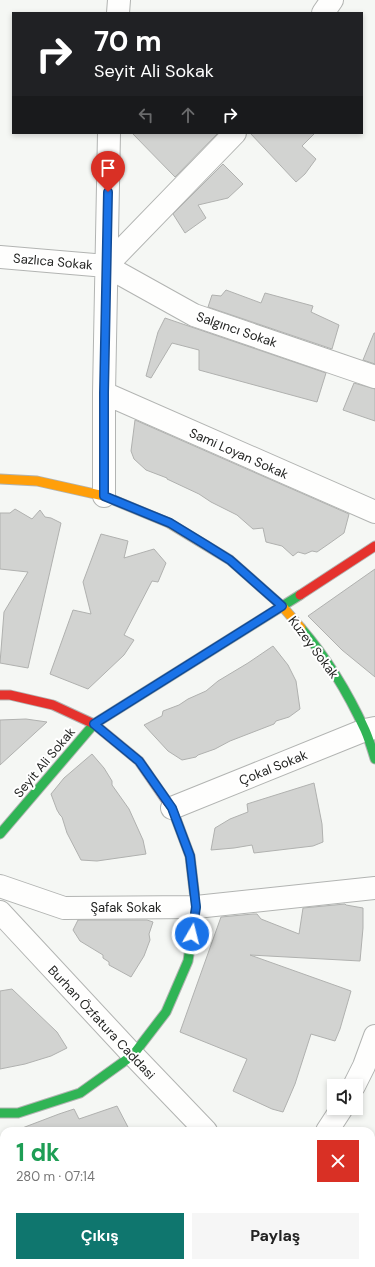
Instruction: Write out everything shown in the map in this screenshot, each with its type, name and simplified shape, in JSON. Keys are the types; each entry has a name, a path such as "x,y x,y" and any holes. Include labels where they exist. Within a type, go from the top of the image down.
{"street":[{"path":"118,12 119,0"},
{"path":"324,12 332,0"},
{"path":"104,496 106,266 110,134"},
{"path":"106,266 234,134"},
{"name":"Sazlıca Sokak","path":"0,257 106,266"},
{"name":"Salgıncı Sokak","path":"106,266 194,315 375,377"},
{"name":"Sami Loyan Sokak","path":"104,393 375,512"},
{"name":"Kuzey Sokak","path":"0,479 37,482 104,496 170,523 230,560 282,606 314,644 370,729 375,759"},
{"name":"Seyit Ali Sokak","path":"0,834 94,724 375,546"},
{"path":"0,695 10,695 53,705 94,724 139,761 172,808 190,856 196,907 188,961 166,1012 132,1055 80,1093 18,1113 0,1113"},
{"name":"Çokal Sokak","path":"172,808 370,729"},
{"name":"Şafak Sokak","path":"0,886 64,908 196,907 375,888"},
{"name":"Burhan Özfatura Caddasi","path":"0,912 132,1055 202,1127"},
{"path":"358,1079 375,1036"},
{"path":"330,1127 337,1115"}],"building":[{"path":"133,134 217,134 175,177"},
{"path":"251,134 314,134 302,146 316,159 305,174 296,182"},
{"path":"223,164 243,184 228,198 198,205 206,218 185,233 173,214"},
{"path":"226,290 261,303 265,293 313,306 311,312 339,325 332,349 208,307 212,295 221,296"},
{"path":"165,318 326,373 317,402 199,370 199,350 172,343 151,378 146,376 158,332"},
{"path":"375,333 375,364 363,360"},
{"path":"354,383 375,389 375,421 343,410"},
{"path":"135,420 349,514 344,533 317,552 312,551 305,554 298,552 293,556 282,546 266,542 263,528 253,529 237,515 167,478 146,470 134,459 131,451"},
{"path":"15,509 32,519 40,510 45,517 61,523 28,668 0,663 4,612 28,572 0,569 0,513 10,513"},
{"path":"101,534 128,541 124,558 154,549 166,563 158,582 152,581 124,635 134,640 124,655 88,689 50,674 73,610 91,614 83,582"},
{"path":"375,569 375,677 342,650 308,616"},
{"path":"273,646 288,665 296,681 300,709 289,717 276,721 274,724 230,741 196,757 182,760 168,751 144,725 162,716 163,711 179,705 206,691 218,681"},
{"path":"26,719 47,722 0,765 0,720"},
{"path":"92,754 104,768 112,781 112,785 129,809 143,840 146,854 97,861 81,860 67,833 62,817 57,810 51,794 64,778"},
{"path":"314,783 322,824 323,842 313,846 254,853 252,845 211,850 215,828 230,819 248,812 247,804"},
{"path":"345,904 363,908 360,961 250,955 351,991 335,1041 311,1034 295,1084 283,1112 272,1109 233,1091 247,1059 180,1032 221,917 257,914 261,919 299,934 303,908"},
{"path":"78,920 147,920 153,922 149,934 150,940 144,956 131,977 109,965 109,962 103,958 103,955 80,941 73,930"},
{"path":"12,989 57,1032 67,1048 51,1056 25,1064 0,1069 0,991"},
{"path":"117,1106 128,1127 25,1127 74,1109 79,1119"}],"traffic: fast":[{"path":"0,834 94,724 300,595"},
{"path":"301,628 328,664 352,703 365,730 375,759"},
{"path":"0,1113 18,1113 80,1093 133,1055 166,1012 188,961 196,907 190,856 172,808 168,803"}],"traffic: slow":[{"path":"0,479 37,481 104,496 169,523 230,560 282,606 301,628"}],"traffic: jam":[{"path":"300,595 375,546"},
{"path":"0,695 10,695 53,705 94,724 139,761 168,803"}],"route":[{"path":"108,192 104,393 104,496 170,523 206,545 230,560 282,606 94,724 139,761 172,808 190,856 196,907 192,934"}]}
